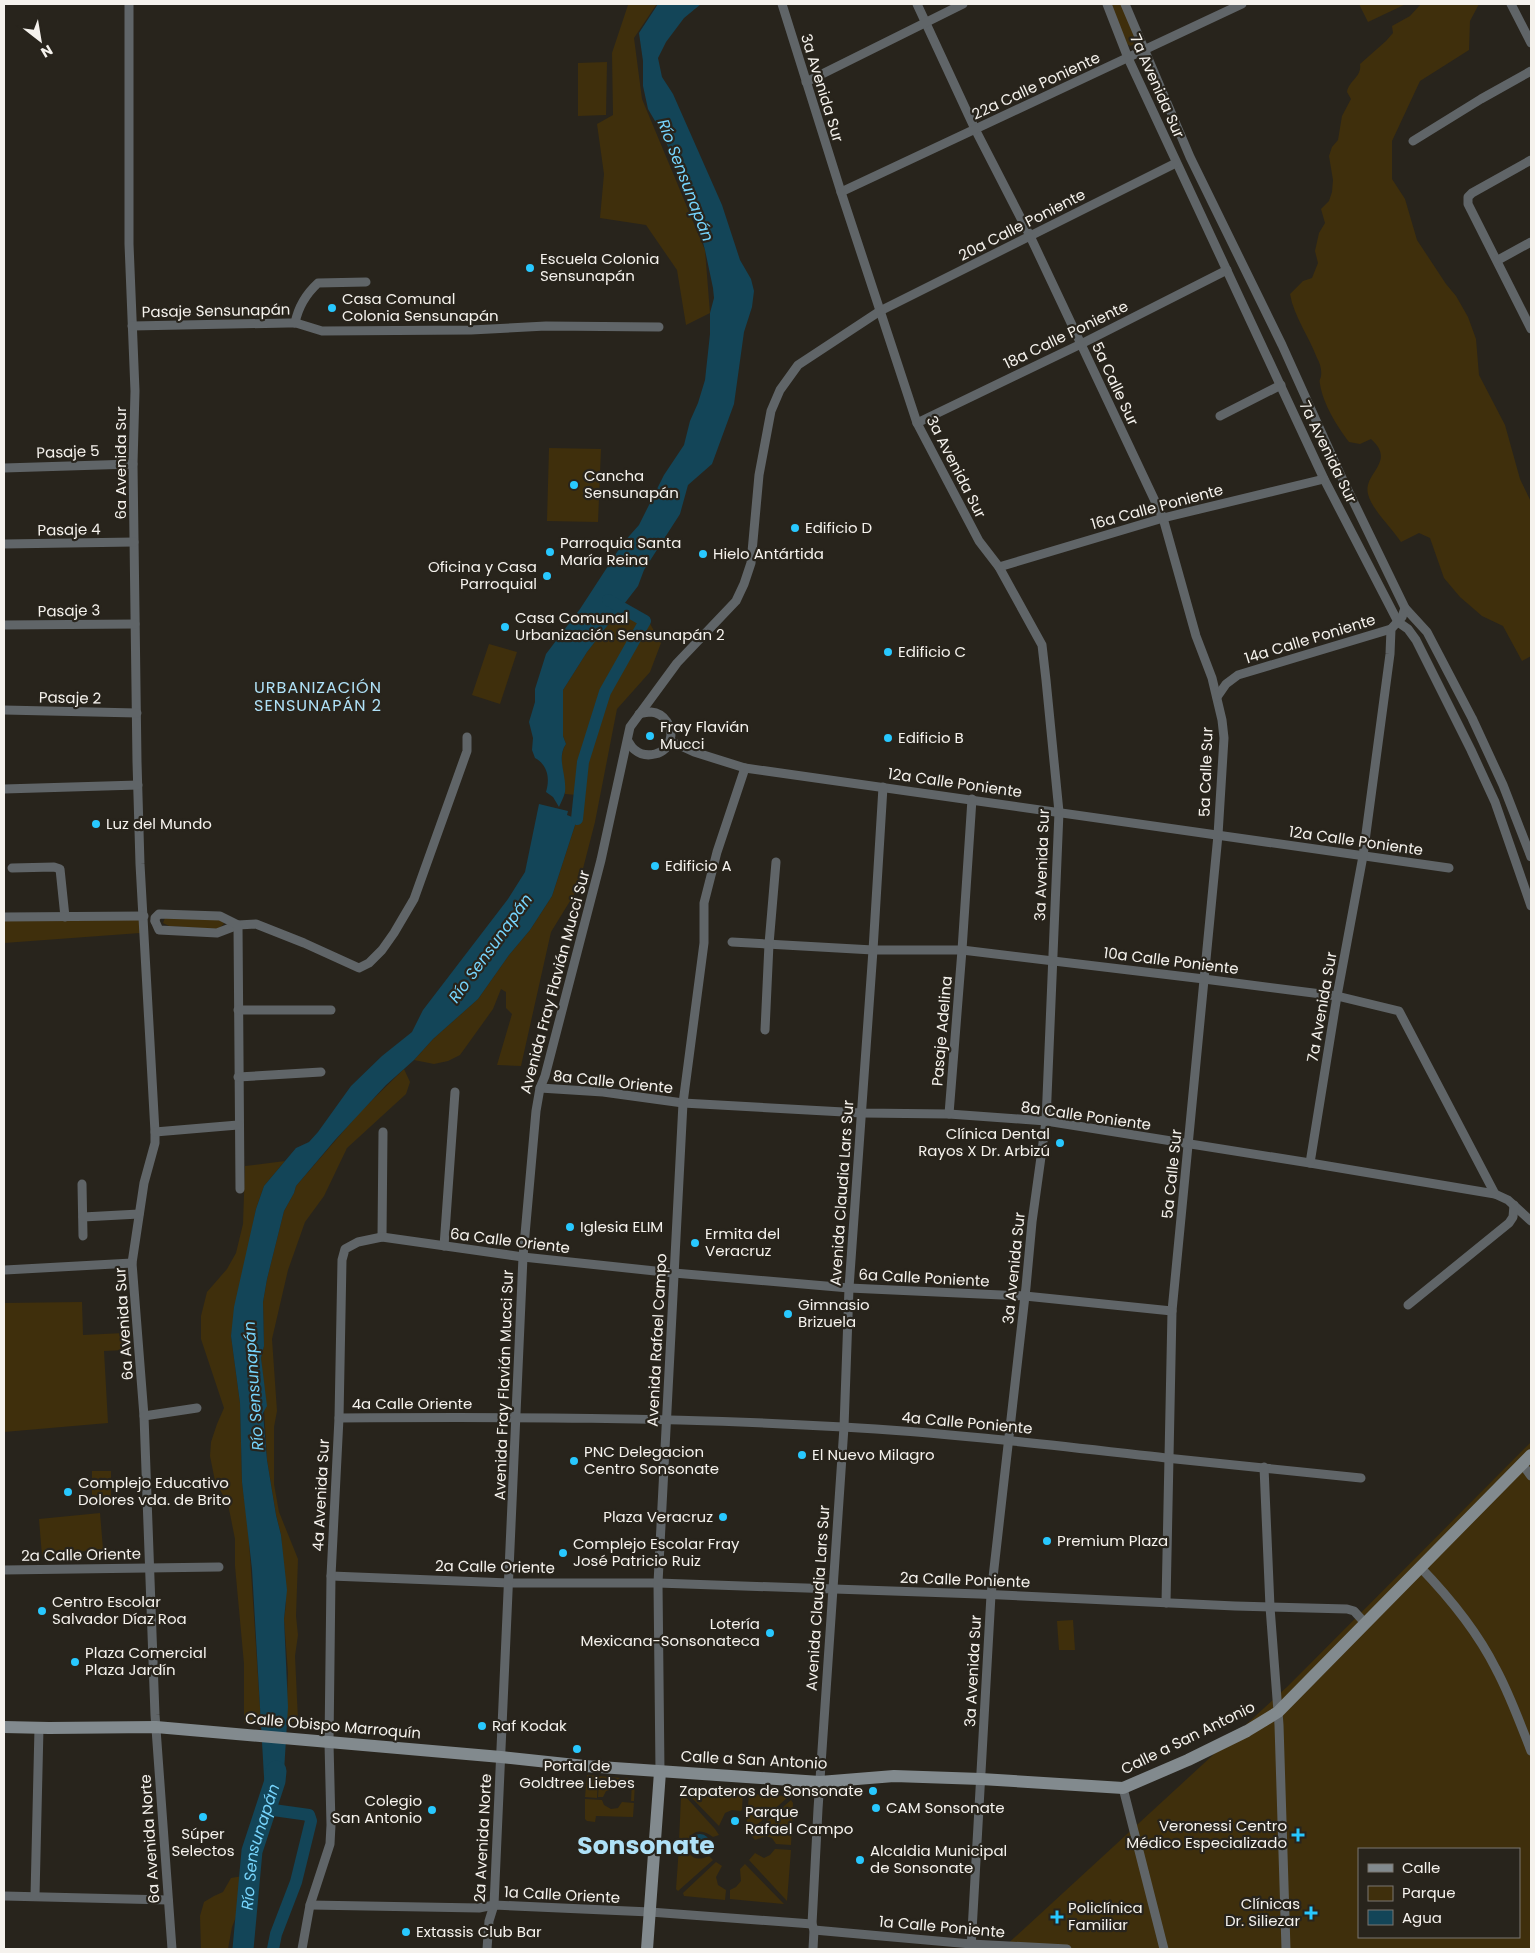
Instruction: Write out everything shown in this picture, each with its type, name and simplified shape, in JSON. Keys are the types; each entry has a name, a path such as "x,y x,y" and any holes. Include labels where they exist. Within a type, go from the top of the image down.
{"street":[{"name":"6a Avenida Sur","path":"128,4 129,244 135,391 133,464 138,785 140,864 155,1132 155,1143 144,1183 132,1263 144,1416 156,1727"},
{"name":"3a Avenida Sur","path":"782,4 840,192 917,423 980,541 999,567 1042,645 1059,812 1046,1122 1032,1222 1009,1440 990,1595 971,1946"},
{"name":"5a Calle Sur","path":"917,4 974,129 1030,236 1164,518 1196,636 1218,697 1224,738 1218,835 1172,1311 1166,1603"},
{"path":"806,82 963,4"},
{"name":"7a Avenida Sur","path":"1107,4 1128,58 1176,163 1394,626 1363,856 1336,996 1310,1163"},
{"name":"7a Avenida Sur","path":"1125,4 1190,157 1277,336 1342,478 1405,608 1427,632 1472,718 1503,785 1531,857"},
{"name":"22a Calle Poniente","path":"840,192 1242,4"},
{"path":"1511,4 1531,43"},
{"path":"1412,141 1531,71"},
{"path":"1530,324 1468,204 1468,197 1531,160"},
{"name":"20a Calle Poniente","path":"880,311 1176,163"},
{"path":"1498,260 1531,242"},
{"name":"18a Calle Poniente","path":"917,423 1081,344 1227,270"},
{"path":"295,323 297,313 309,292 318,283 366,282"},
{"name":"Avenida Fray Flavián Mucci Sur","path":"501,1757 523,1257 536,1111 540,1088 545,1076 576,959 630,727 677,663 736,601 744,584 751,563 759,475 771,411 780,390 798,365 880,311"},
{"name":"Pasaje Sensunapán","path":"132,326 295,323 322,331 471,330 546,326 659,327"},
{"path":"1220,416 1281,385"},
{"name":"Pasaje 5","path":"4,468 133,464"},
{"name":"16a Calle Poniente","path":"999,567 1164,518 1324,478"},
{"name":"Pasaje 4","path":"4,544 134,542"},
{"path":"1394,626 1405,608"},
{"name":"Pasaje 3","path":"4,625 135,624"},
{"name":"7a Avenida Sur","path":"1394,626 1408,629 1416,640 1471,750 1495,802 1531,906"},
{"name":"14a Calle Poniente","path":"1218,697 1226,684 1238,675 1394,626"},
{"name":"Pasaje 2","path":"4,710 137,713"},
{"path":"628,741 634,750 643,755 653,755 663,751 670,741 671,732 668,722 660,715 650,712 640,714"},
{"path":"238,925 220,916 160,914 155,921 159,930 164,931 217,933 238,925 256,924 359,968 369,963 394,933 414,899 467,751 467,737"},
{"name":"12a Calle Poniente","path":"670,741 694,752 744,768 1449,868"},
{"name":"Avenida Rafael Campo","path":"660,1772 658,1582 683,1103 704,943 704,903 717,852 744,768"},
{"path":"4,789 138,785"},
{"name":"Avenida Claudia Lars Sur","path":"813,1949 820,1782 844,1427 848,1288 874,950 883,787"},
{"name":"Pasaje Adelina","path":"949,1114 972,799"},
{"path":"765,1030 769,944 776,862"},
{"path":"12,868 54,867 60,869 64,917"},
{"path":"4,917 144,919 155,921"},
{"path":"238,925 238,1125 240,1189"},
{"name":"10a Calle Poniente","path":"732,942 874,950 962,950 1204,978 1336,996 1400,1011 1495,1194"},
{"path":"238,1010 331,1010"},
{"path":"238,1077 321,1072"},
{"name":"8a Calle Oriente","path":"540,1088 603,1092 683,1103"},
{"path":"444,1246 455,1092"},
{"name":"8a Calle Poniente","path":"683,1103 862,1113 949,1114 1046,1122 1495,1194 1514,1204 1531,1221"},
{"path":"155,1132 238,1125"},
{"path":"382,1237 383,1132"},
{"path":"82,1184 83,1236"},
{"path":"1408,1305 1509,1223 1515,1211 1514,1204"},
{"path":"83,1217 139,1214"},
{"name":"6a Calle Oriente","path":"345,1249 358,1242 382,1237 523,1257 674,1273"},
{"name":"4a Avenida Sur","path":"302,1949 310,1905 330,1844 331,1576 339,1418 342,1260 345,1249"},
{"path":"6,1270 132,1263"},
{"name":"6a Calle Poniente","path":"674,1273 848,1288 1025,1296 1172,1311"},
{"path":"144,1416 197,1408"},
{"name":"4a Calle Oriente","path":"339,1418 517,1417 666,1420"},
{"name":"4a Calle Poniente","path":"666,1420 844,1427 1009,1440 1361,1478"},
{"path":"1526,1459 1531,1476"},
{"name":"Calle a San Antonio","path":"660,1772 820,1782 894,1776 981,1779 1123,1788 1188,1760 1247,1731 1278,1712 1526,1459"},
{"path":"1264,1467 1270,1607 1278,1712 1286,1949"},
{"name":"2a Calle Oriente","path":"4,1570 219,1567"},
{"path":"1420,1567 1458,1609 1481,1642 1497,1670 1531,1751"},
{"name":"2a Calle Oriente","path":"331,1576 509,1583 658,1582"},
{"name":"2a Calle Poniente","path":"658,1582 1346,1609 1354,1611 1365,1623"},
{"name":"Calle Obispo Marroquín","path":"4,1727 156,1727 660,1772"},
{"name":"6a Avenida Norte","path":"156,1727 172,1949"},
{"path":"35,1896 39,1728"},
{"name":"2a Avenida Norte","path":"487,1949 488,1923 494,1906 501,1757"},
{"path":"647,1949 660,1772"},
{"path":"1123,1788 1164,1949"},
{"path":"4,1896 168,1900"},
{"name":"1a Calle Oriente","path":"310,1905 479,1908 494,1906 650,1912 813,1927"},
{"name":"1a Calle Poniente","path":"813,1927 971,1946 1067,1949"}],"green space":[{"path":"1111,4 1122,4 1136,40 1135,44 1130,46 1127,44"},
{"path":"1359,4 1406,4 1368,22"},
{"path":"1421,4 1479,4 1470,21 1469,50 1420,81 1392,141 1392,179 1405,199 1417,240 1456,296 1468,317 1476,339 1479,375 1505,425 1520,479 1531,502 1531,656 1522,661 1503,626 1482,616 1460,597 1444,578 1430,538 1419,533 1401,542 1378,513 1370,500 1368,487 1380,461 1381,454 1371,439 1360,444 1349,442 1335,422 1322,392 1320,364 1298,319 1290,294 1303,281 1312,278 1318,263 1315,251 1319,233 1325,223 1321,209 1329,201 1332,192 1333,180 1329,156 1332,147 1338,140 1342,116 1351,99 1347,92 1348,88 1359,72 1360,64 1393,33 1392,26 1410,16"},
{"path":"628,5 656,5 634,38 642,99 705,250 710,313 686,325 677,270 646,225 600,218 604,174 597,124 613,115 612,53"},
{"path":"607,62 606,115 578,116 578,63"},
{"name":"Cancha Sensunapán","path":"549,448 601,449 598,522 547,521"},
{"path":"619,610 640,622 602,692 581,761 578,795 565,794 562,761 563,749 566,744 563,736 563,690 587,652"},
{"path":"649,622 661,643 650,672 617,709 595,822 578,888 551,932 521,1066 497,1065 512,1014 506,1008 506,992 501,989 493,1009 460,1055 448,1061 434,1064 414,1060 433,1039 478,999 509,955 530,930 552,896 577,819 583,762 605,692"},
{"path":"489,644 517,652 500,704 472,695"},
{"path":"141,917 140,933 4,943 4,920"},
{"path":"165,918 221,920 224,924 218,929 169,926 163,923"},
{"path":"404,1069 410,1082 406,1094 347,1148 324,1196 305,1222 288,1270 272,1339 277,1411 274,1427 274,1484 279,1512 298,1559 296,1616 298,1635 295,1656 298,1720 286,1724 288,1673 284,1619 286,1604 281,1535 267,1460 261,1358 264,1346 263,1302 267,1279 284,1211 296,1186 361,1111"},
{"path":"285,1161 264,1186 256,1209 231,1336 240,1403 242,1482 248,1527 261,1722 244,1723 244,1664 235,1566 235,1539 228,1504 215,1481 210,1456 211,1442 224,1408 201,1339 201,1316 207,1292 227,1269 236,1253 243,1224 245,1166"},
{"path":"82,1302 83,1335 124,1333 125,1350 104,1351 108,1423 4,1432 4,1303"},
{"path":"1531,1442 1531,1949 1002,1949 1288,1686"},
{"path":"92,1471 111,1471 111,1503 92,1503"},
{"path":"100,1513 103,1549 42,1556 39,1519"},
{"path":"1073,1620 1075,1650 1059,1650 1057,1621"},
{"path":"587,1775 632,1779 635,1782 634,1801 631,1801 632,1782 598,1780 597,1798 585,1797"},
{"path":"613,1781 613,1789 606,1791 603,1797 598,1797 599,1782"},
{"path":"689,1790 743,1793 742,1809 741,1811 732,1810 725,1813 719,1826 688,1794"},
{"path":"749,1794 788,1797 749,1832 746,1830"},
{"path":"685,1796 719,1835 713,1837 706,1833 696,1832 688,1841 679,1840 681,1798"},
{"path":"585,1799 602,1800 604,1805 611,1809 618,1808 622,1802 634,1803 633,1817 596,1816 595,1822 587,1821 585,1819"},
{"path":"791,1800 793,1803 791,1845 776,1844 772,1838 766,1836 755,1840 751,1835"},
{"path":"679,1847 686,1848 690,1855 695,1858 709,1856 713,1860 678,1891 676,1889"},
{"path":"775,1849 791,1850 787,1901 749,1860 755,1853 764,1858"},
{"path":"716,1862 722,1866 716,1877 718,1885 726,1890 725,1900 684,1896 683,1893"},
{"path":"745,1864 784,1904 730,1899 730,1890 741,1881 740,1869"},
{"path":"243,1876 239,1909 232,1927 228,1949 201,1949 200,1916 204,1902 223,1892 231,1878"}],"water":[{"path":"658,4 701,4 684,18 666,42 658,58 662,77 673,94 722,205 740,260 751,279 754,291 752,307 744,332 734,404 712,464 688,485 680,514 644,570 638,586 587,652 563,690 563,736 566,744 563,749 562,761 565,792 559,807 553,797 546,792 548,777 543,764 535,758 532,750 533,738 529,722 535,702 535,689 546,654 580,609 623,543 639,525 664,475 684,445 690,421 705,380 710,334 710,313 714,298 705,250 692,202 662,133 648,109 643,86 643,61 639,33"},
{"path":"539,804 568,811 567,815 577,819 552,896 530,930 509,955 478,999 433,1039 414,1060 386,1085 335,1140 296,1186 284,1211 263,1302 264,1346 261,1358 267,1406 263,1413 267,1460 281,1535 287,1590 284,1619 288,1707 283,1788 269,1800 265,1794 252,1569 242,1482 240,1403 231,1336 234,1307 256,1209 264,1186 296,1148 309,1142 318,1132 351,1086 382,1056 412,1032 423,1010 508,899 525,872"},
{"path":"700,1834 707,1837 710,1844 707,1851 700,1854 693,1851 690,1844 693,1837"}],"waterway":[{"path":"577,819 583,762 605,692 645,621 608,600"},
{"name":"Río Sensunapán","path":"243,1949 252,1851 275,1781 276,1771"},
{"path":"266,1809 309,1815 311,1821 296,1882 276,1934 273,1949"}],"place":[{"name":"Escuela Colonia Sensunapán","path":"530,268"},
{"name":"Casa Comunal Colonia Sensunapán","path":"332,308"},
{"name":"Cancha Sensunapán","path":"574,485"},
{"name":"Edificio D","path":"795,528"},
{"name":"Parroquia Santa María Reina","path":"550,552"},
{"name":"Hielo Antártida","path":"703,554"},
{"name":"Oficina y Casa Parroquial","path":"547,576"},
{"name":"Casa Comunal Urbanización Sensunapán 2","path":"505,627"},
{"name":"Edificio C","path":"888,652"},
{"name":"Fray Flavián Mucci","path":"650,736"},
{"name":"Edificio B","path":"888,738"},
{"name":"Luz del Mundo","path":"96,824"},
{"name":"Edificio A","path":"655,866"},
{"name":"Clínica Dental Rayos X Dr. Arbizú","path":"1060,1143"},
{"name":"Iglesia ELIM","path":"570,1227"},
{"name":"Ermita del Veracruz","path":"695,1243"},
{"name":"Gimnasio Brizuela","path":"788,1314"},
{"name":"El Nuevo Milagro","path":"802,1455"},
{"name":"PNC Delegacion Centro Sonsonate","path":"574,1461"},
{"name":"Complejo Educativo Dolores vda. de Brito","path":"68,1492"},
{"name":"Plaza Veracruz","path":"723,1517"},
{"name":"Premium Plaza","path":"1047,1541"},
{"name":"Complejo Escolar Fray José Patricio Ruiz","path":"563,1553"},
{"name":"Centro Escolar Salvador Díaz Roa","path":"42,1611"},
{"name":"Lotería Mexicana-Sonsonateca","path":"770,1633"},
{"name":"Plaza Comercial Plaza Jardín","path":"75,1662"},
{"name":"Raf Kodak","path":"482,1726"},
{"name":"Portal de Goldtree Liebes","path":"577,1749"},
{"name":"Zapateros de Sonsonate","path":"873,1791"},
{"name":"CAM Sonsonate","path":"876,1808"},
{"name":"Colegio San Antonio","path":"432,1810"},
{"name":"Súper Selectos","path":"203,1817"},
{"name":"Parque Rafael Campo","path":"735,1821"},
{"name":"Veronessi Centro Médico Especializado","path":"1298,1835"},
{"name":"Alcaldia Municipal de Sonsonate","path":"860,1860"},
{"name":"Clínicas Dr. Siliezar","path":"1311,1913"},
{"name":"Policlínica Familiar","path":"1057,1917"},
{"name":"Extassis Club Bar","path":"406,1932"}],"district":[{"name":"URBANIZACIÓN SENSUNAPÁN 2","path":"318,696"},
{"name":"Sonsonate","path":"646,1845"}]}
